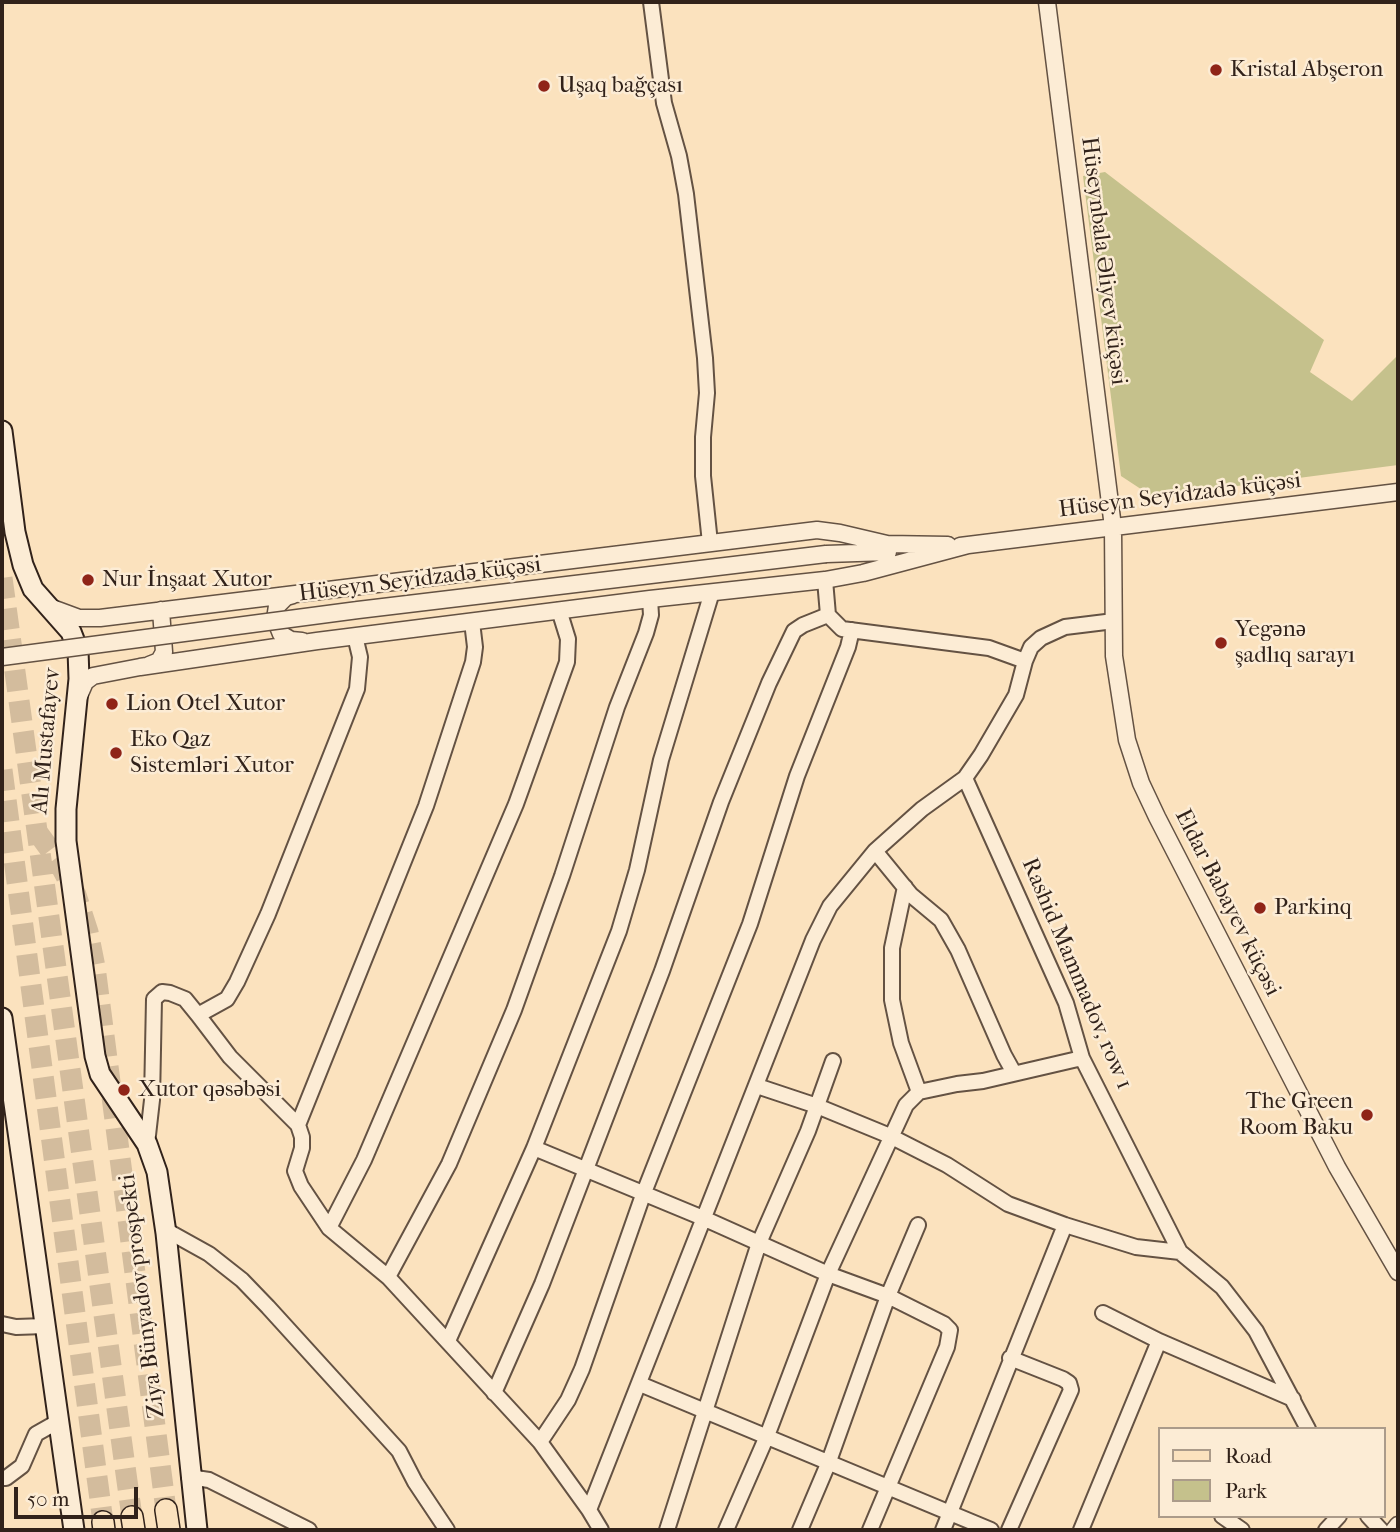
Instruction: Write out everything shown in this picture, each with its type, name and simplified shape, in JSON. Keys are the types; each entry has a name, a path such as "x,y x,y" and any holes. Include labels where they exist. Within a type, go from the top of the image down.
{"main road":[{"name":"Alı Mustafayev","path":"2,431 18,545 29,580 45,604 71,632 78,650 79,680 65,818 69,863"},
{"name":"Ziya Bünyadov prospekti","path":"69,863 95,1056 100,1074 147,1143 157,1172 166,1233 197,1530"},
{"path":"2,1018 74,1530"}],"street":[{"path":"651,2 664,103 679,156 686,194 705,359 707,393 703,476 710,543"},
{"name":"Hüseynbala Əliyev küçəsi","path":"1047,2 1113,527"},
{"name":"Hüseyn Seyidzadə küçəsi","path":"2,657 358,610 825,554 968,545 1398,492"},
{"name":"Eldar Babayev küçəsi","path":"1113,527 1114,656 1129,749 1141,783 1337,1167 1398,1272"},
{"path":"45,604 79,618 828,530 887,544 968,545"},
{"path":"74,721 79,694 88,679 93,676 355,636 825,580 863,573 968,545"},
{"path":"825,580 828,615 842,629 989,648 1025,661"},
{"path":"309,591 280,601 276,606 275,619 278,629 287,639 317,641"},
{"path":"448,1341 534,1148 619,931 637,870 662,760 712,592"},
{"path":"388,1277 449,1164 514,1010 617,707 646,633 651,615 650,599"},
{"path":"140,667 154,663 162,657 165,645 161,610"},
{"path":"329,1228 364,1160 516,804 567,662 568,639 559,610"},
{"path":"494,1393 542,1284 662,971 721,802 774,671 794,631 828,615"},
{"path":"589,1510 813,940 830,906 875,851 922,809 965,778 1016,695 1031,647 1051,632 1065,627 1114,621"},
{"path":"298,1125 426,806 473,662 475,647 472,622"},
{"path":"540,1442 568,1400 582,1369 643,1195 750,924 797,776 848,647 852,630"},
{"path":"198,1015 227,999 251,954 357,689 359,657 355,636"},
{"name":"Rashid Mammadov, row 1","path":"965,778 1066,1003 1082,1058 1180,1252 1222,1287 1256,1331 1307,1427"},
{"path":"875,851 905,887 941,920 953,940 1014,1073"},
{"path":"905,887 892,948 892,1000 901,1043 919,1092"},
{"path":"147,1143 152,1100 154,999 162,992 170,993 185,999 230,1057 298,1125 302,1148 295,1171 297,1179 329,1228 388,1277 540,1442 601,1530"},
{"path":"726,1530 767,1436 828,1274 906,1105 919,1092 1082,1058"},
{"path":"667,1530 759,1243 817,1106 833,1061"},
{"path":"757,1086 817,1106 890,1136 947,1165 1008,1204 1136,1247 1180,1252"},
{"path":"534,1148 703,1218 828,1274 888,1296 944,1324 950,1330 951,1335 870,1530"},
{"path":"800,1530 828,1464 888,1296 918,1225"},
{"path":"943,1530 1065,1225"},
{"path":"166,1233 173,1234 209,1254 243,1280 399,1451 415,1482 447,1530"},
{"path":"1103,1313 1159,1341 1293,1399"},
{"path":"2,1324 16,1327 45,1326"},
{"path":"1081,1530 1159,1341"},
{"path":"1009,1530 1071,1390 1069,1383 1010,1358"},
{"path":"640,1384 991,1530"},
{"path":"2,1478 22,1466 32,1438 59,1421"},
{"path":"190,1477 209,1480 309,1530"},
{"path":"1225,1518 1242,1530"},
{"path":"1394,1530 1398,1525"}],"green space":[{"path":"1105,172 1324,340 1310,372 1352,401 1398,355 1398,465 1153,497 1121,476 1083,176"}],"tunnel":[{"path":"2,578 132,1517"},
{"path":"2,770 103,1522"},
{"path":"38,833 57,859 76,895 88,932 95,967 166,1510"}],"place":[{"name":"Kristal Abşeron","path":"1216,70"},
{"name":"Uşaq bağçası","path":"544,86"},
{"name":"Nur İnşaat Xutor","path":"88,580"},
{"name":"Yegənə şadlıq sarayı","path":"1221,643"},
{"name":"Lion Otel Xutor","path":"112,704"},
{"name":"Eko Qaz Sistemləri Xutor","path":"116,753"},
{"name":"Parkinq","path":"1260,908"},
{"name":"Xutor qəsəbəsi","path":"124,1090"},
{"name":"The Green Room Baku","path":"1367,1115"}]}
